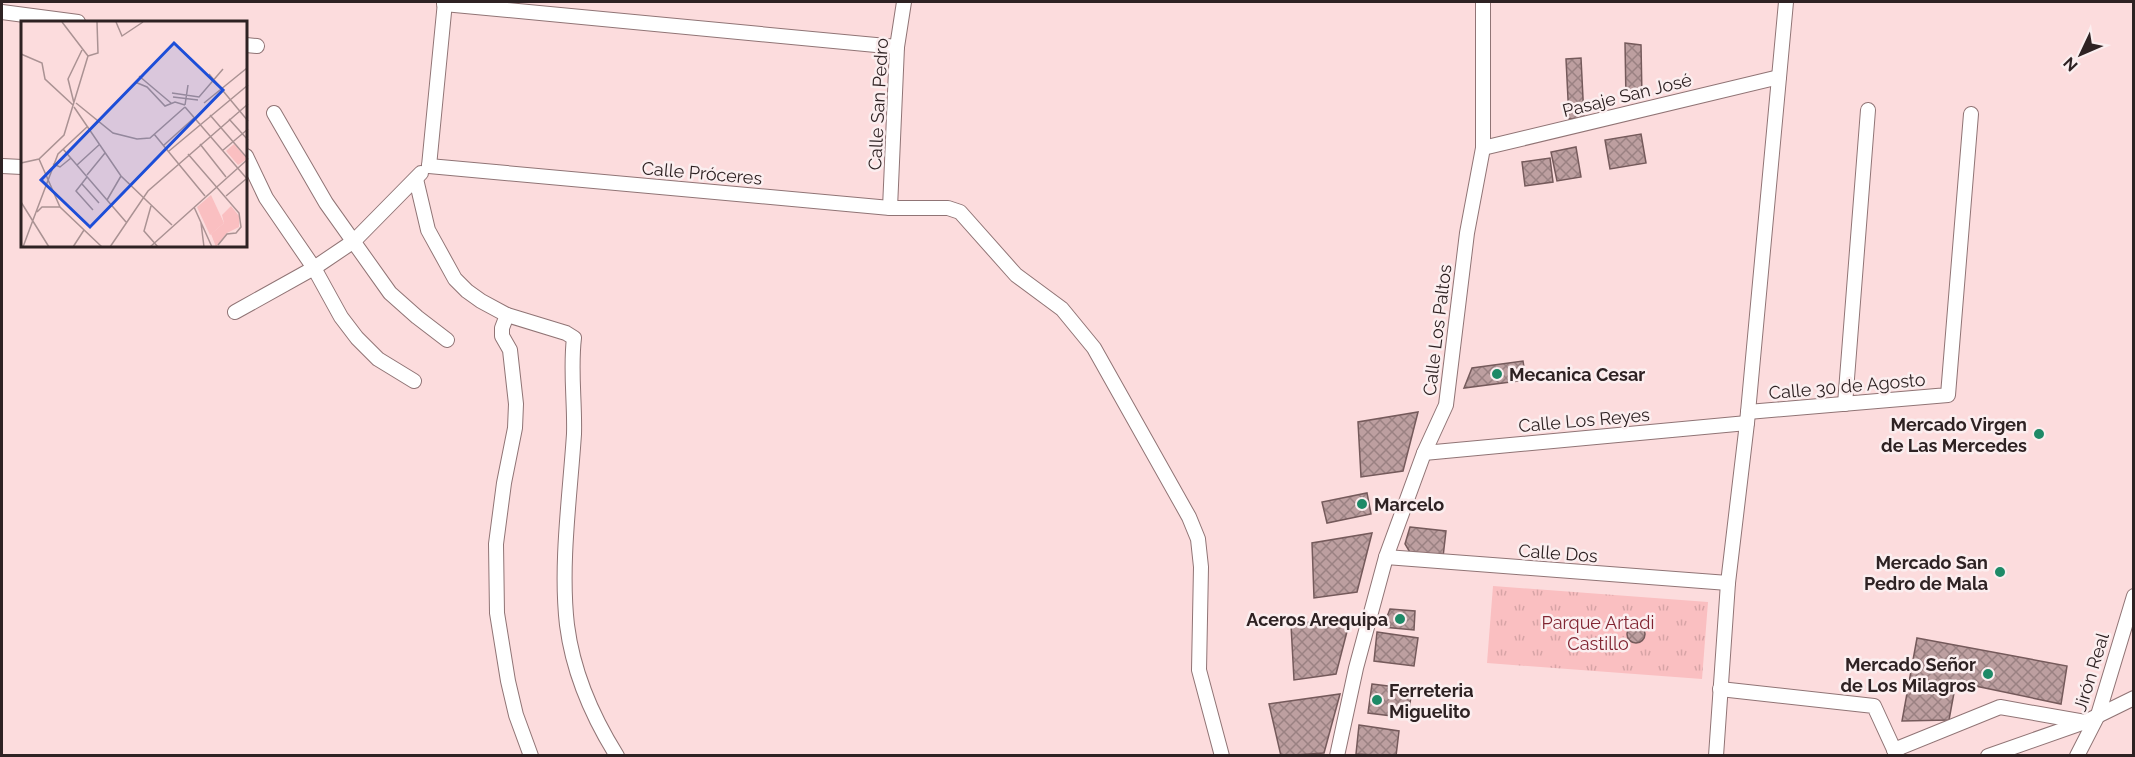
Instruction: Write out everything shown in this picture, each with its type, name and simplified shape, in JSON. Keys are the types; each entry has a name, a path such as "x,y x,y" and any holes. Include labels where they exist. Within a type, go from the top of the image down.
{"street":[{"path":"3,2 2,11 71,21"},
{"path":"577,16 578,2"},
{"name":"Calle San Pedro","path":"890,208 897,47 903,2"},
{"name":"Calle Los Paltos","path":"1337,756 1356,668 1386,558 1424,453 1446,405 1467,233 1483,148 1483,2"},
{"path":"1716,756 1728,584 1747,417 1786,2"},
{"path":"235,312 314,268 354,242 429,166 444,3 897,47"},
{"name":"Pasaje San José","path":"1483,148 1779,77"},
{"path":"1845,404 1868,110"},
{"path":"274,113 326,203 390,293 447,340"},
{"name":"Calle 30 de Agosto","path":"1747,417 1845,404 1948,395 1971,114"},
{"path":"248,160 266,198 314,268 341,317 357,338 378,359 414,381"},
{"path":"2,166 21,167"},
{"name":"Calle Próceres","path":"429,166 890,208 948,208 960,212 1016,275 1062,309 1094,348 1189,517 1198,540 1201,567 1199,670 1221,756"},
{"path":"416,179 428,230 455,279 481,301 507,315 566,333 574,339 575,412 565,576 567,618 572,652 586,698 617,756"},
{"path":"507,315 502,328 502,336 510,350 516,404 515,428 504,483 496,544 497,613 516,715 531,756"},
{"name":"Calle Los Reyes","path":"1424,453 1747,417"},
{"name":"Calle Dos","path":"1386,558 1728,584"},
{"name":"Jirón Real","path":"2077,756 2098,715 2133,596"},
{"path":"1720,689 1874,706 1896,753 2000,707 2085,722"},
{"path":"1989,756 2085,722 2133,698"}],"green space":[{"name":"Parque Artadi Castillo","path":"1493,586 1708,602 1702,679 1487,663"}],"building":[{"path":"1625,43 1641,45 1642,97 1626,99"},
{"path":"1581,58 1584,118 1569,119 1566,59"},
{"path":"1641,134 1646,163 1610,169 1605,140"},
{"path":"1576,147 1581,177 1557,181 1551,152"},
{"path":"1550,158 1553,182 1525,186 1522,162"},
{"name":"Mecanica Cesar","path":"1523,361 1526,380 1464,388 1472,368"},
{"path":"1418,412 1403,471 1361,477 1358,422"},
{"path":"1367,493 1371,514 1327,523 1322,502"},
{"path":"1410,527 1446,531 1443,557 1411,554 1405,544"},
{"path":"1372,533 1357,592 1314,598 1312,543"},
{"name":"Aceros Arequipa","path":"1390,609 1415,611 1414,630 1383,627"},
{"path":"1351,616 1336,674 1294,680 1291,625"},
{"path":"1632,625 1640,625 1645,630 1643,641 1632,643 1627,638 1627,630"},
{"path":"1377,632 1418,638 1414,666 1374,661"},
{"name":"Mercado Señor de Los Milagros","path":"1917,638 2067,666 2061,704 1956,682 1949,720 1902,721"},
{"path":"1372,684 1412,689 1408,718 1368,713"},
{"path":"1340,694 1324,753 1281,756 1269,704"},
{"path":"1359,725 1399,731 1396,756 1356,754"}],"place":[{"name":"Mecanica Cesar","path":"1497,374"},
{"name":"Mercado Virgen de Las Mercedes","path":"2039,434"},
{"name":"Marcelo","path":"1362,504"},
{"name":"Mercado San Pedro de Mala","path":"2000,572"},
{"name":"Aceros Arequipa","path":"1400,619"},
{"name":"Mercado Señor de Los Milagros","path":"1988,674"},
{"name":"Ferreteria Miguelito","path":"1377,700"}]}
